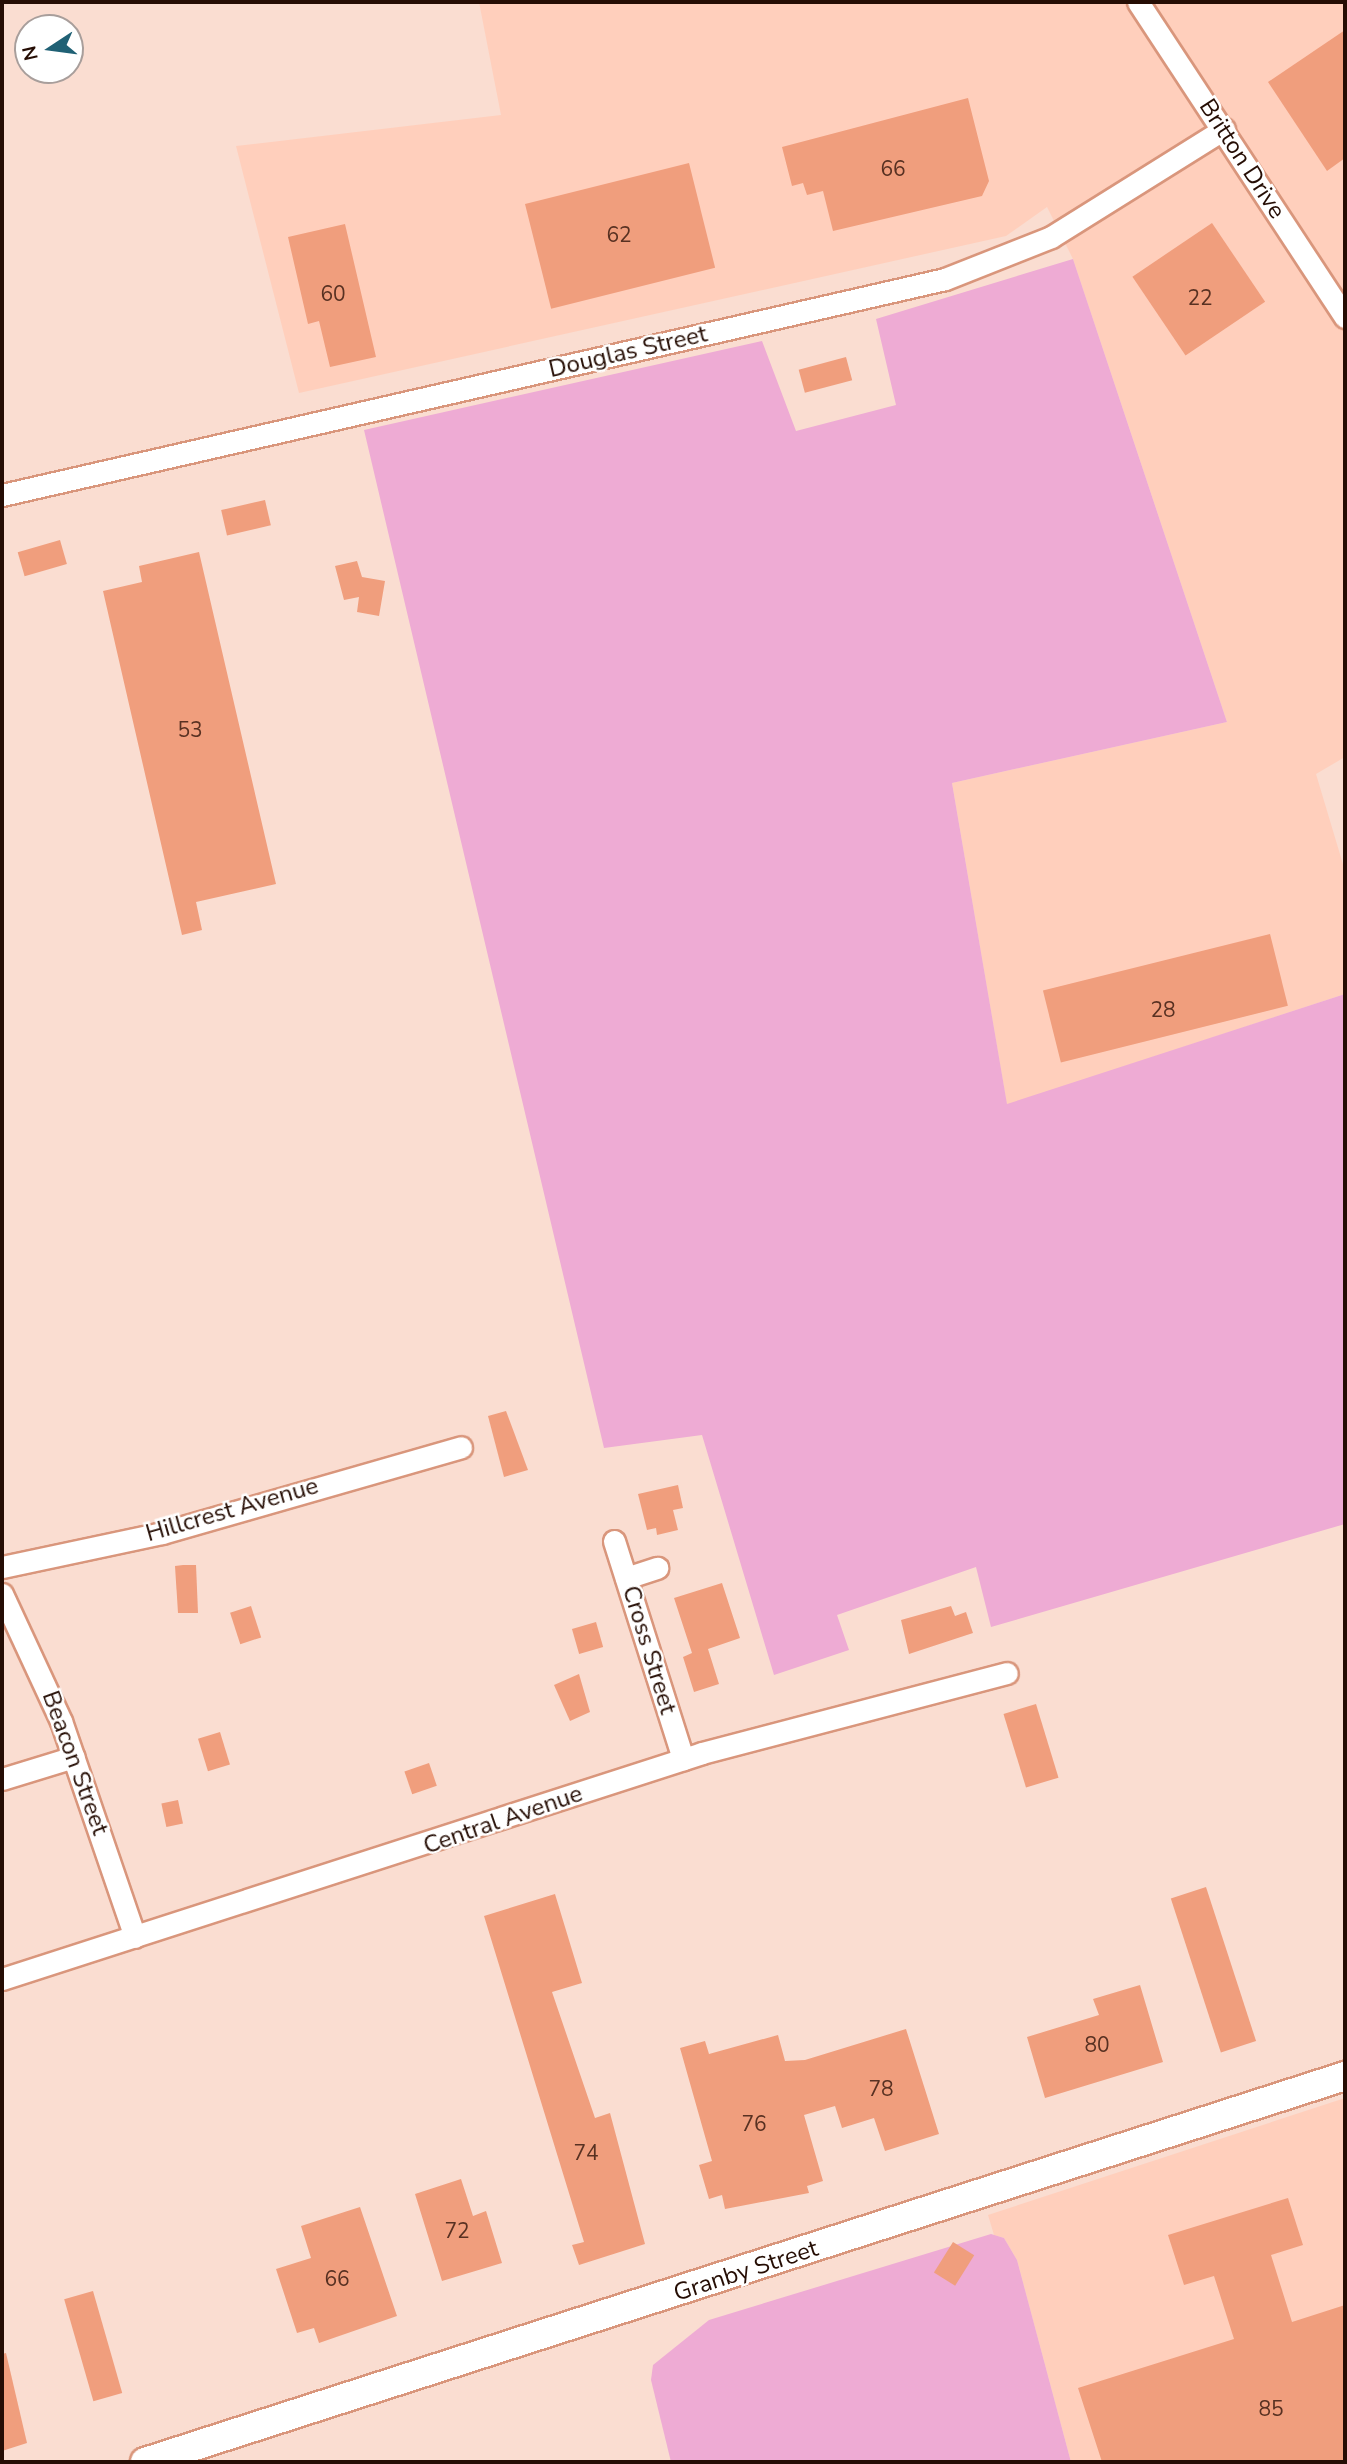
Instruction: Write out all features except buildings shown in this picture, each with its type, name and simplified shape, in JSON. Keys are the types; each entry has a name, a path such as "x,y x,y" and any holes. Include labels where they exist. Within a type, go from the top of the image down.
{"main road":[{"name":"Granby Street","path":"145,2462 1345,2076"}],"street":[{"name":"Britton Drive","path":"1138,2 1345,317"},
{"name":"Douglas Street","path":"2,495 945,279 1051,237 1224,130"},
{"name":"Hillcrest Avenue","path":"2,1567 162,1533 461,1447"},
{"name":"Cross Street","path":"614,1541 683,1759"},
{"path":"626,1578 657,1568"},
{"name":"Beacon Street","path":"2,1594 31,1648 74,1757 135,1937"},
{"name":"Central Avenue","path":"2,1979 683,1759 1007,1673"},
{"path":"2,1779 74,1757"}],"shaded area":[{"path":"479,2 1345,2 1345,757 1316,774 1345,871 1345,994 1007,1105 952,783 1227,722 1073,259 1047,207 1006,236 299,393 236,146 501,115"},
{"path":"1073,259 1227,722 952,783 1007,1104 1345,994 1345,1524 991,1627 976,1567 837,1615 849,1650 774,1675 702,1435 604,1448 364,430 762,341 796,431 896,405 876,319"},
{"path":"1345,2098 1345,2462 1071,2462 1017,2260 1004,2238 994,2235 988,2215"},
{"path":"991,2234 1004,2238 1017,2260 1071,2462 671,2462 651,2380 653,2365 709,2320"}]}
